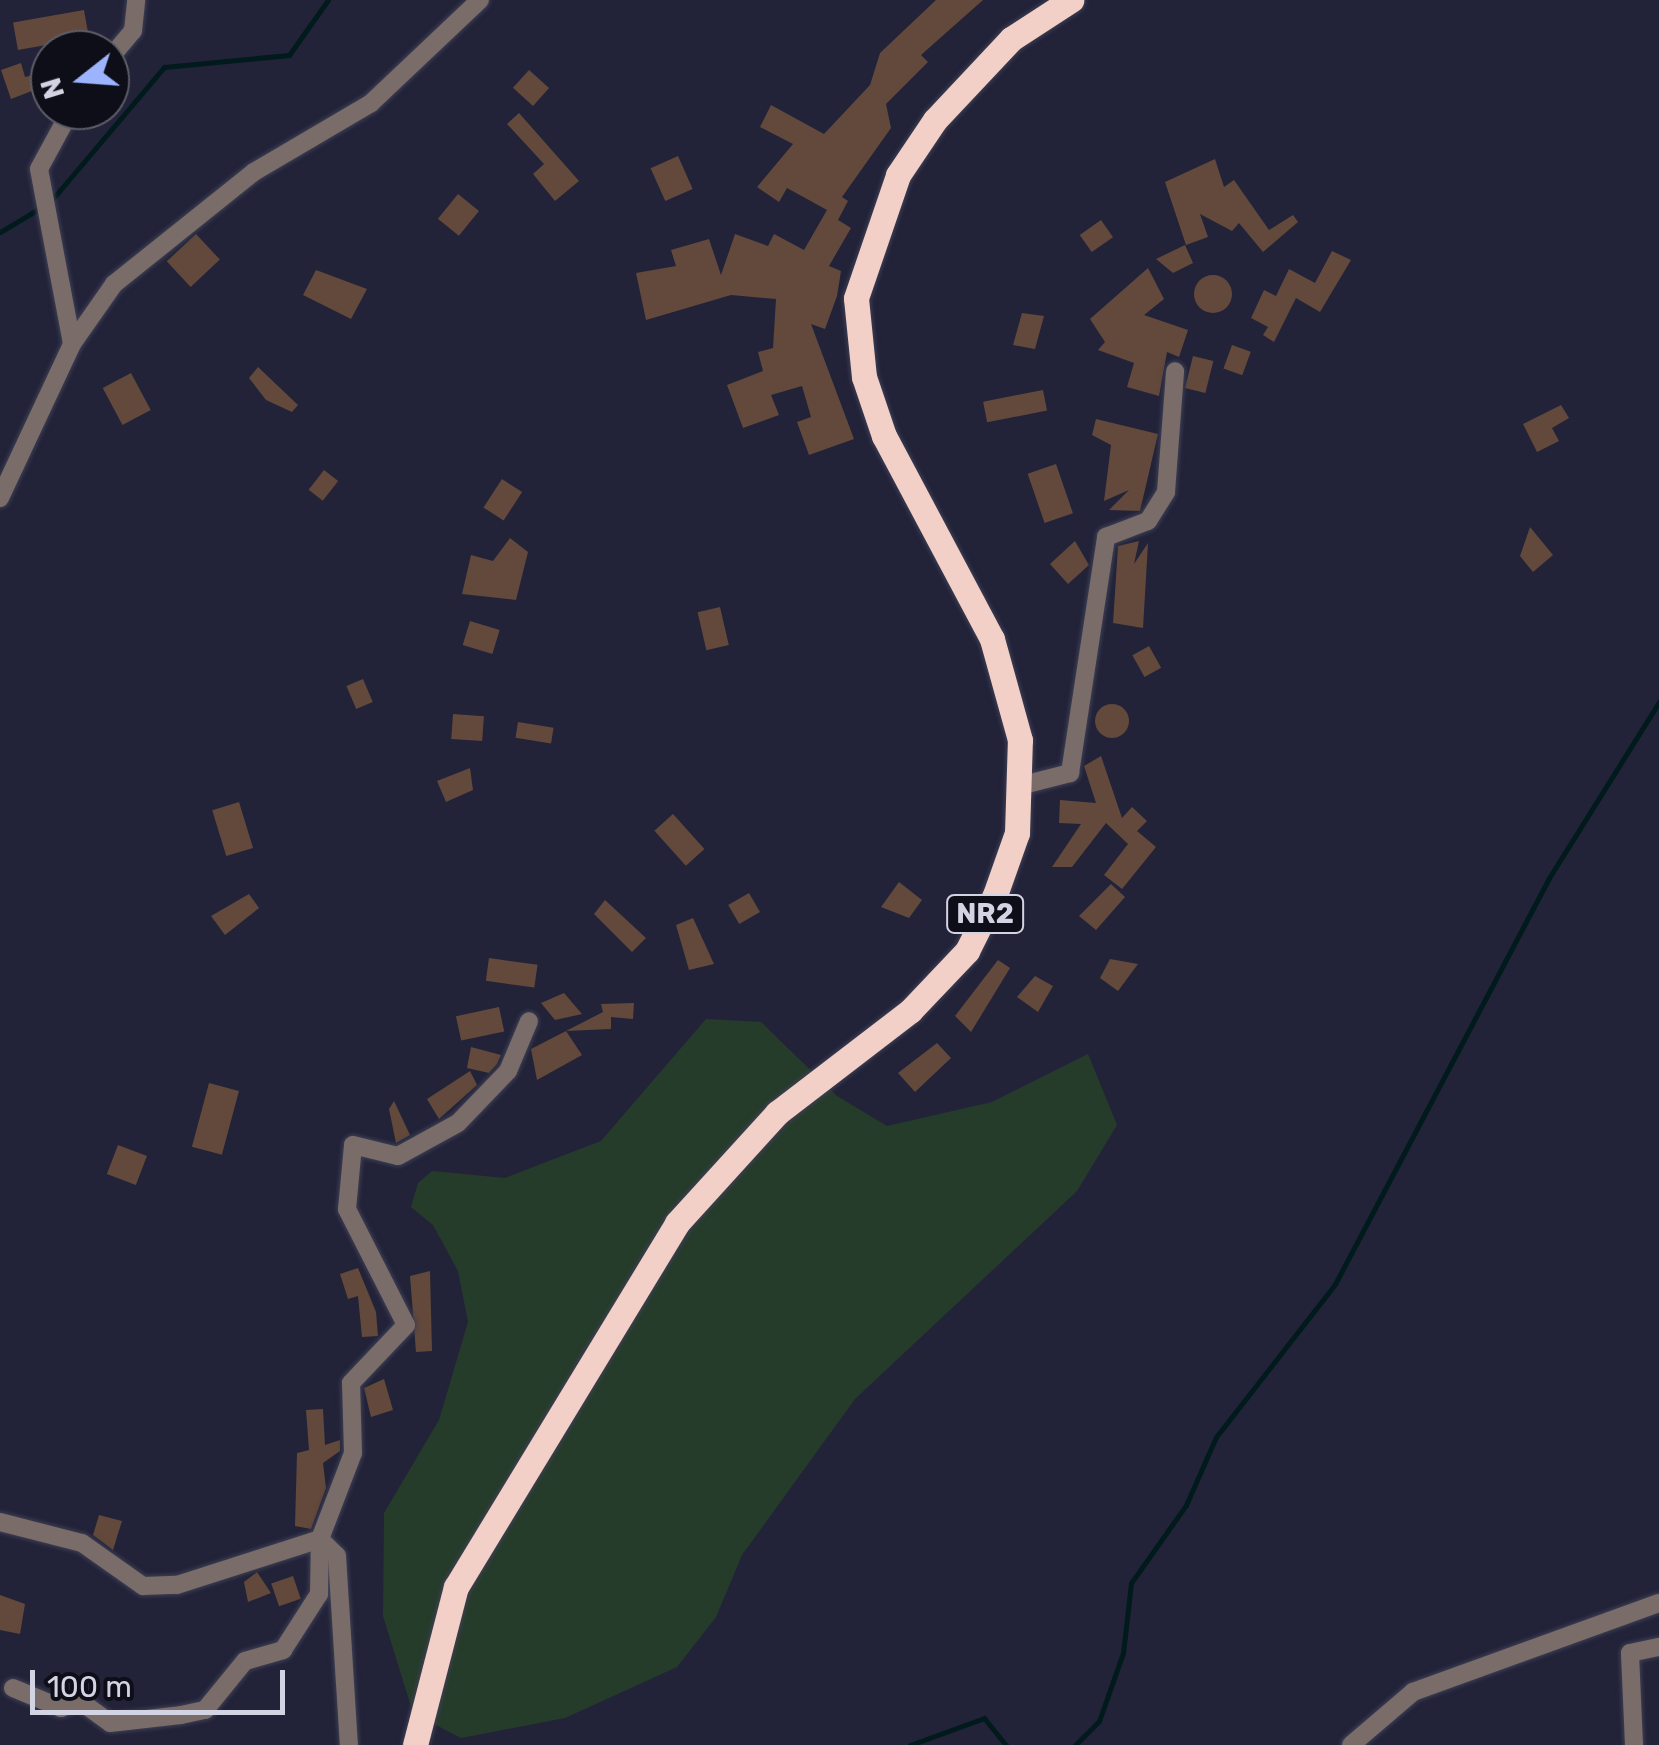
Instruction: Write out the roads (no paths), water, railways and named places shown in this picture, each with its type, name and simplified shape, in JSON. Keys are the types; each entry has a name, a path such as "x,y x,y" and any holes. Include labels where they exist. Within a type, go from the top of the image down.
{"highway":[{"name":"NR2","path":"415,1745 456,1587 512,1482 676,1223 778,1114 910,1011 967,950 1017,833 1020,740 992,640 884,436 864,377 856,298 898,175 935,120 1011,39 1071,0"}],"street":[{"path":"130,35 136,0"},
{"path":"0,498 72,344 141,261 254,172 371,103 480,0"},
{"path":"60,130 39,170 72,344"},
{"path":"1019,786 1070,774 1106,538 1148,521 1166,492 1175,371"},
{"path":"13,1688 61,1708 80,1701 110,1723 205,1710 246,1660 282,1650 319,1594 320,1539 353,1453 351,1383 406,1325 347,1209 353,1146 398,1156 458,1122 508,1071 530,1021"},
{"path":"0,1522 82,1543 143,1586 177,1585 320,1539"},
{"path":"320,1539 337,1556 349,1745"},
{"path":"1351,1745 1413,1692 1659,1603"},
{"path":"1634,1745 1630,1653 1659,1647"}],"waterway":[{"path":"50,202 164,67 289,55 328,0"},
{"path":"0,232 40,208"},
{"path":"1075,1745 1099,1721 1123,1653 1131,1583 1186,1505 1216,1437 1335,1284 1549,878 1659,702"},
{"path":"910,1745 984,1718 1006,1745"}]}
